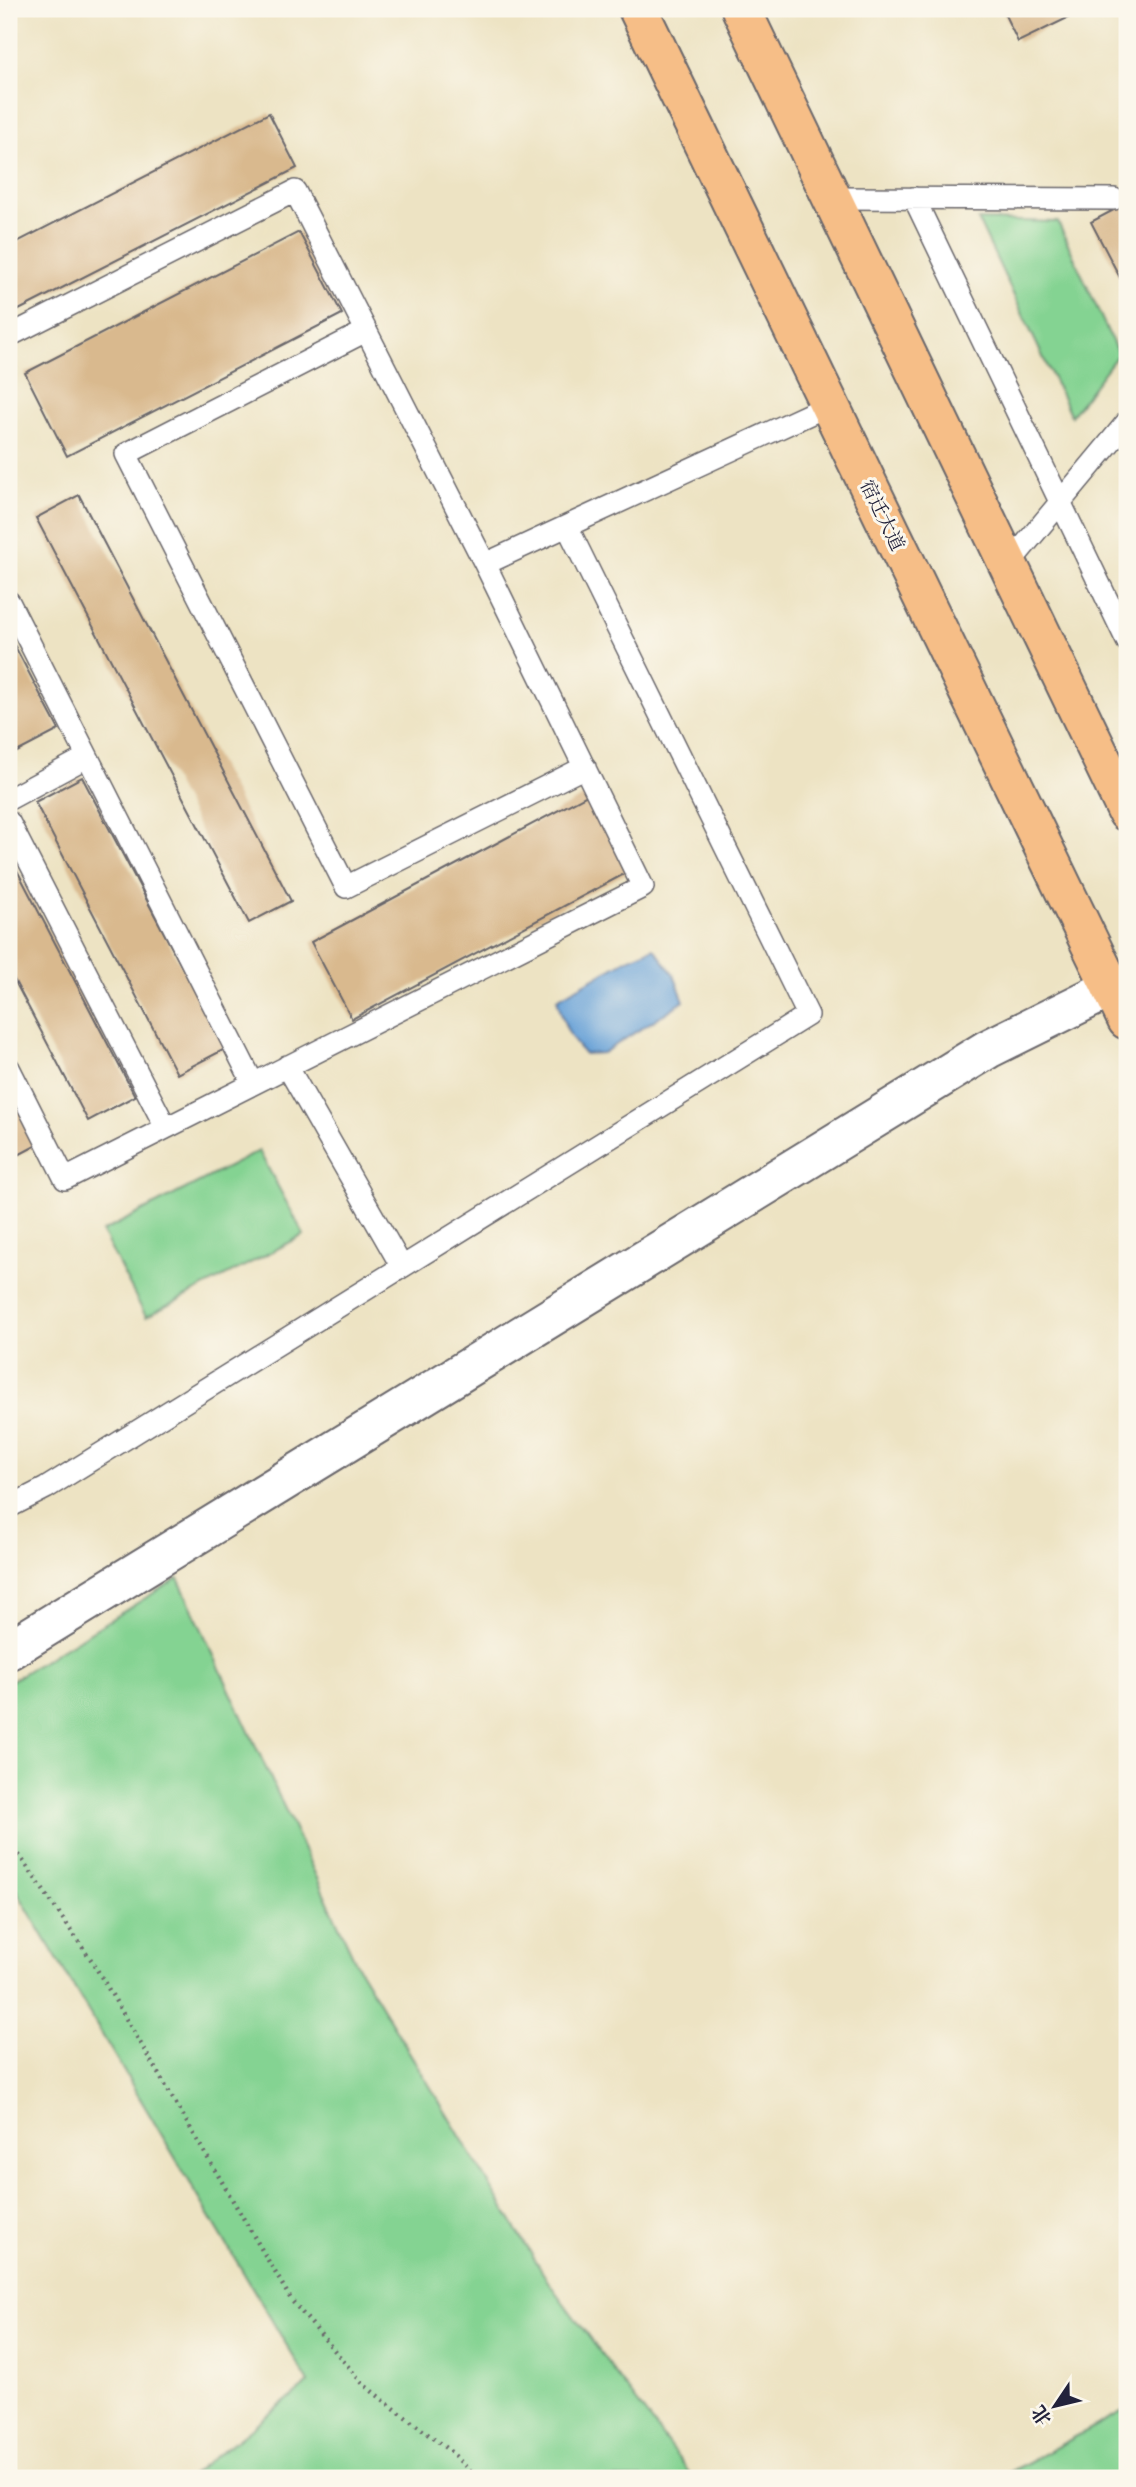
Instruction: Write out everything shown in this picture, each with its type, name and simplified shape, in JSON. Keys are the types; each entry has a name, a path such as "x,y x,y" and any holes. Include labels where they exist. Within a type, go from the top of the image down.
{"main road":[{"name":"宿迁大道","path":"638,9 1119,1004"},
{"path":"741,9 1127,812"}],"street":[{"path":"9,1650 988,1049 1119,1004"}],"lane":[{"path":"9,336 295,191 485,564 643,887 65,1179 9,1068"},
{"path":"832,198 1114,199"},
{"path":"914,198 1127,641"},
{"path":"366,331 126,454 346,887 584,767"},
{"path":"485,564 829,405"},
{"path":"1008,565 1127,422"},
{"path":"9,1507 46,1488 808,1015 567,526"},
{"path":"9,602 253,1083"},
{"path":"9,799 87,757"},
{"path":"9,822 166,1128"},
{"path":"287,1066 402,1267"}],"path":[{"path":"9,1836 17,1852 92,1961 292,2301 364,2385 452,2452 477,2478"}],"green space":[{"path":"978,220 1058,222 1118,354 1071,416"},
{"path":"259,1151 304,1235 146,1317 102,1232"},
{"path":"178,1578 359,1969 549,2283 693,2478 187,2478 309,2383 9,1878 9,1682"},
{"path":"1127,2409 1127,2478 999,2478"}],"water":[{"path":"654,948 674,975 684,1001 603,1053 585,1054 570,1036 557,999 628,959"}],"building":[{"path":"1002,9 1086,9 1018,42"},
{"path":"269,113 297,168 9,315 9,246"},
{"path":"1127,203 1127,291 1091,222"},
{"path":"299,232 342,314 67,456 25,373"},
{"path":"79,495 291,901 249,923 36,518"},
{"path":"9,635 59,730 11,755 9,750"},
{"path":"82,777 225,1049 177,1074 35,802"},
{"path":"587,795 628,872 352,1019 311,942"},
{"path":"9,855 135,1096 88,1121 9,970"},
{"path":"9,1086 39,1144 9,1160"}]}
